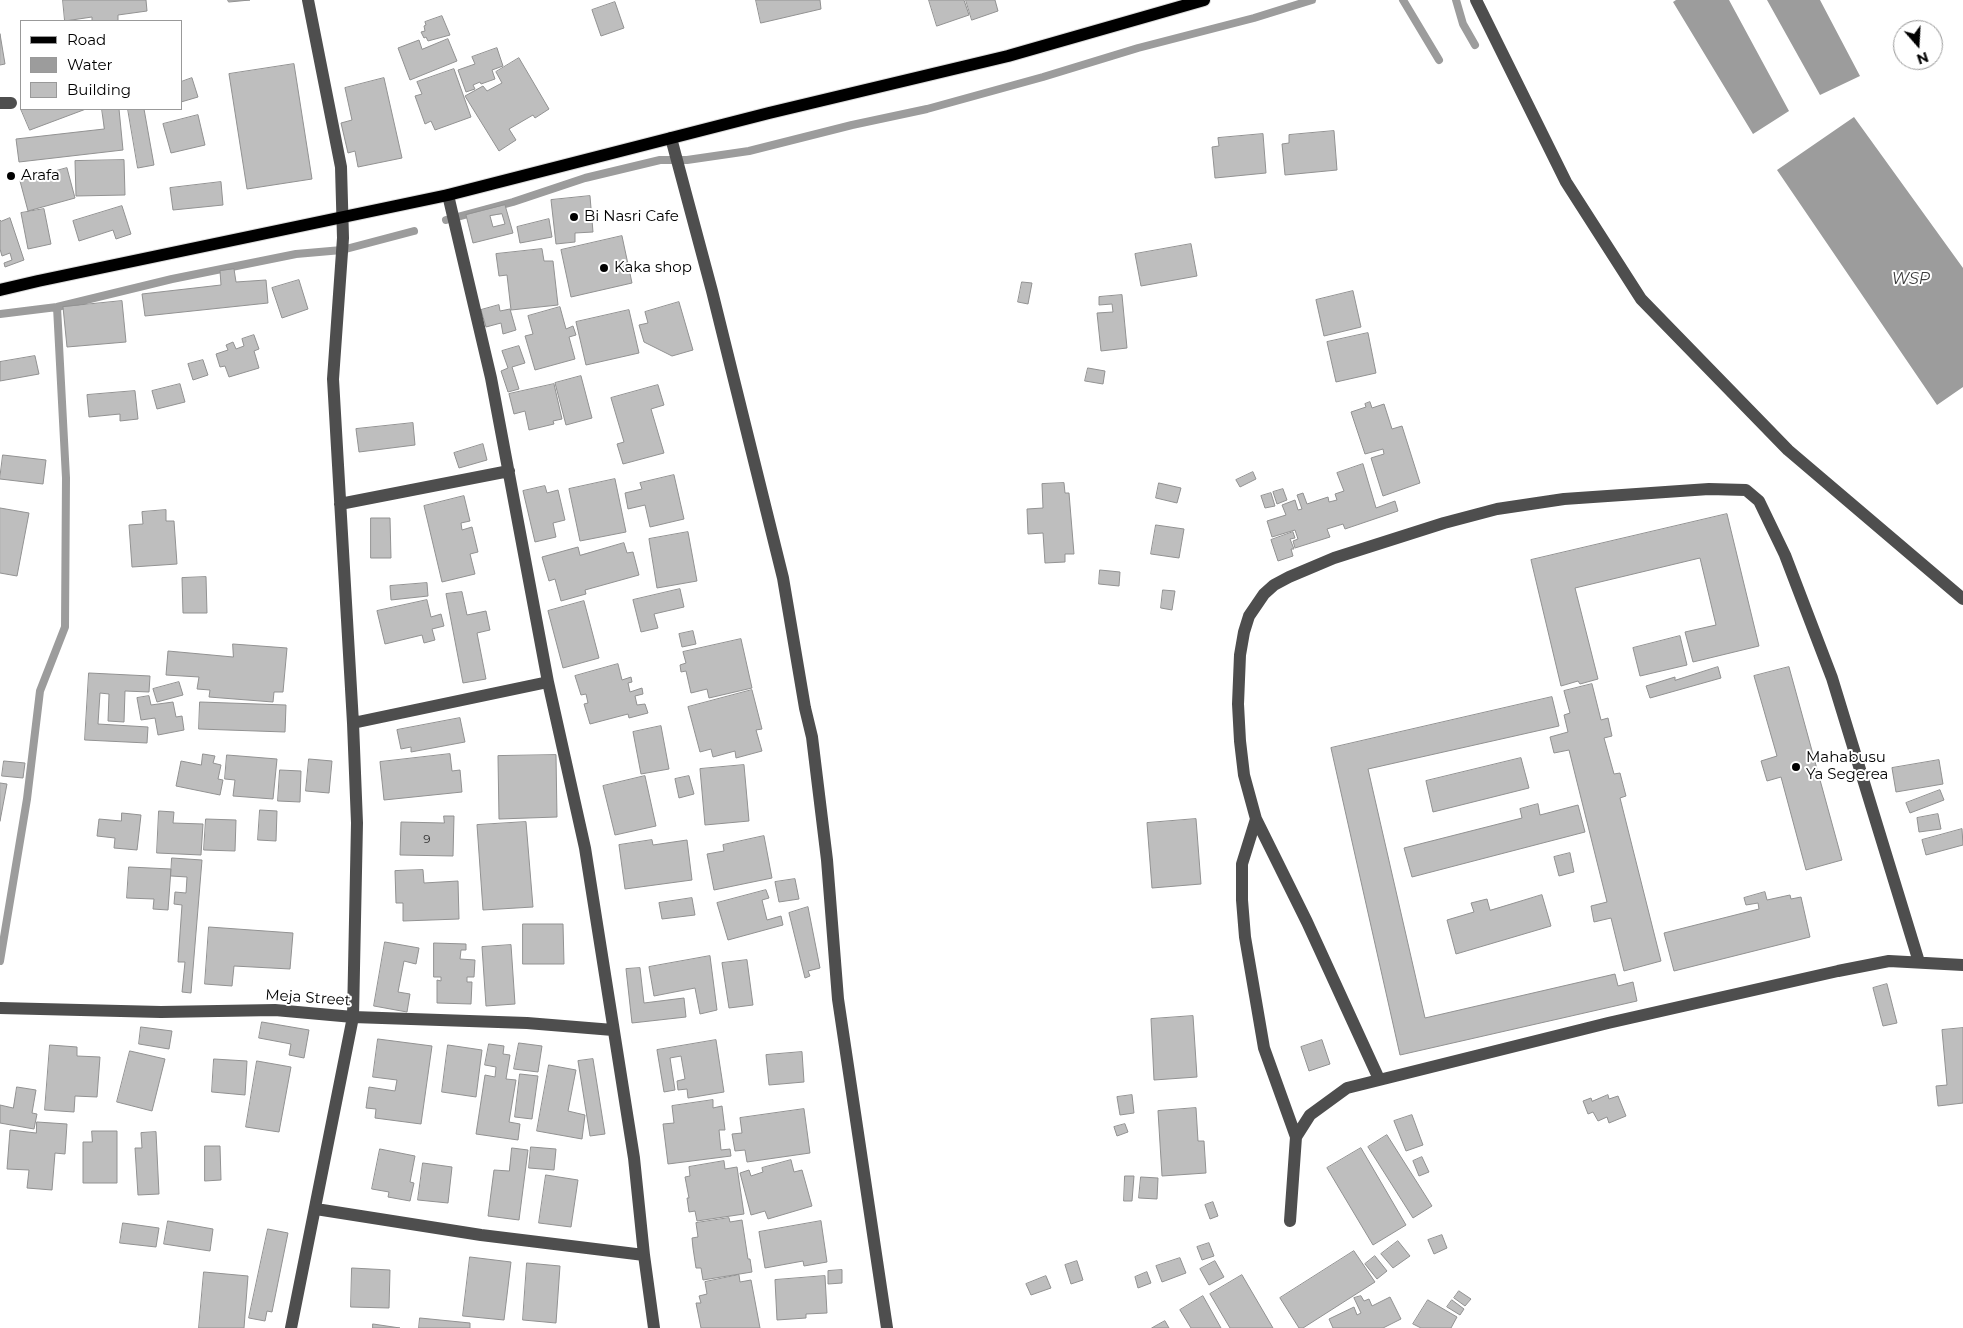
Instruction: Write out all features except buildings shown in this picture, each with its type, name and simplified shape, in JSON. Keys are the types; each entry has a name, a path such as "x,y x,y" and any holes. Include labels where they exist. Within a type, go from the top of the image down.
{"main road":[{"path":"0,290 38,280 448,195 769,113 1008,56 1204,0"}],"street":[{"path":"291,1328 353,1017 356,823 353,723 333,380 342,250 341,167 308,0"},
{"path":"1476,0 1566,182 1641,299 1788,450 1963,599"},
{"path":"671,138 712,291 783,578 805,708 812,737 827,860 838,999 887,1328"},
{"path":"448,195 491,378 548,682 585,848 634,1158 654,1328"},
{"path":"340,504 509,471"},
{"path":"1379,1079 1307,922 1256,819 1244,775 1240,741 1238,704 1240,655 1244,632 1249,616 1264,594 1274,585 1334,558 1444,523 1498,509 1564,498 1709,489 1746,490 1754,495 1765,511 1786,555 1832,678 1919,962"},
{"path":"353,723 548,682"},
{"path":"1256,819 1242,864 1245,937 1264,1048 1296,1138 1290,1221"},
{"path":"1296,1138 1310,1115 1323,1104 1347,1088 1379,1079 1608,1023 1889,961 1963,965"},
{"name":"Meja Street","path":"0,1008 161,1012 275,1010 353,1017 528,1023 613,1030"},
{"path":"316,1209 481,1235 644,1255"}],"water":[{"path":"1676,0 1729,0 1789,111 1753,134 1673,2"},
{"path":"1767,0 1820,0 1860,76 1820,95"},
{"name":"WSP","path":"1854,117 1963,268 1963,387 1937,405 1777,170"}],"waterway":[{"path":"446,220 513,202 585,178 660,160 687,160 749,151 852,125 927,109 1138,48 1254,18 1312,0"},
{"path":"1403,0 1439,60"},
{"path":"1456,0 1463,24 1475,45"},
{"path":"0,314 57,307 172,279 296,254 342,250 414,231"},
{"path":"0,961 27,799 40,691 65,627 66,478 57,307"}],"place":[{"name":"Arafa","path":"11,176"},
{"name":"Bi Nasri Cafe","path":"574,217"},
{"name":"Kaka shop","path":"604,268"},
{"name":"Mahabusu Ya Segerea","path":"1796,767"}]}
